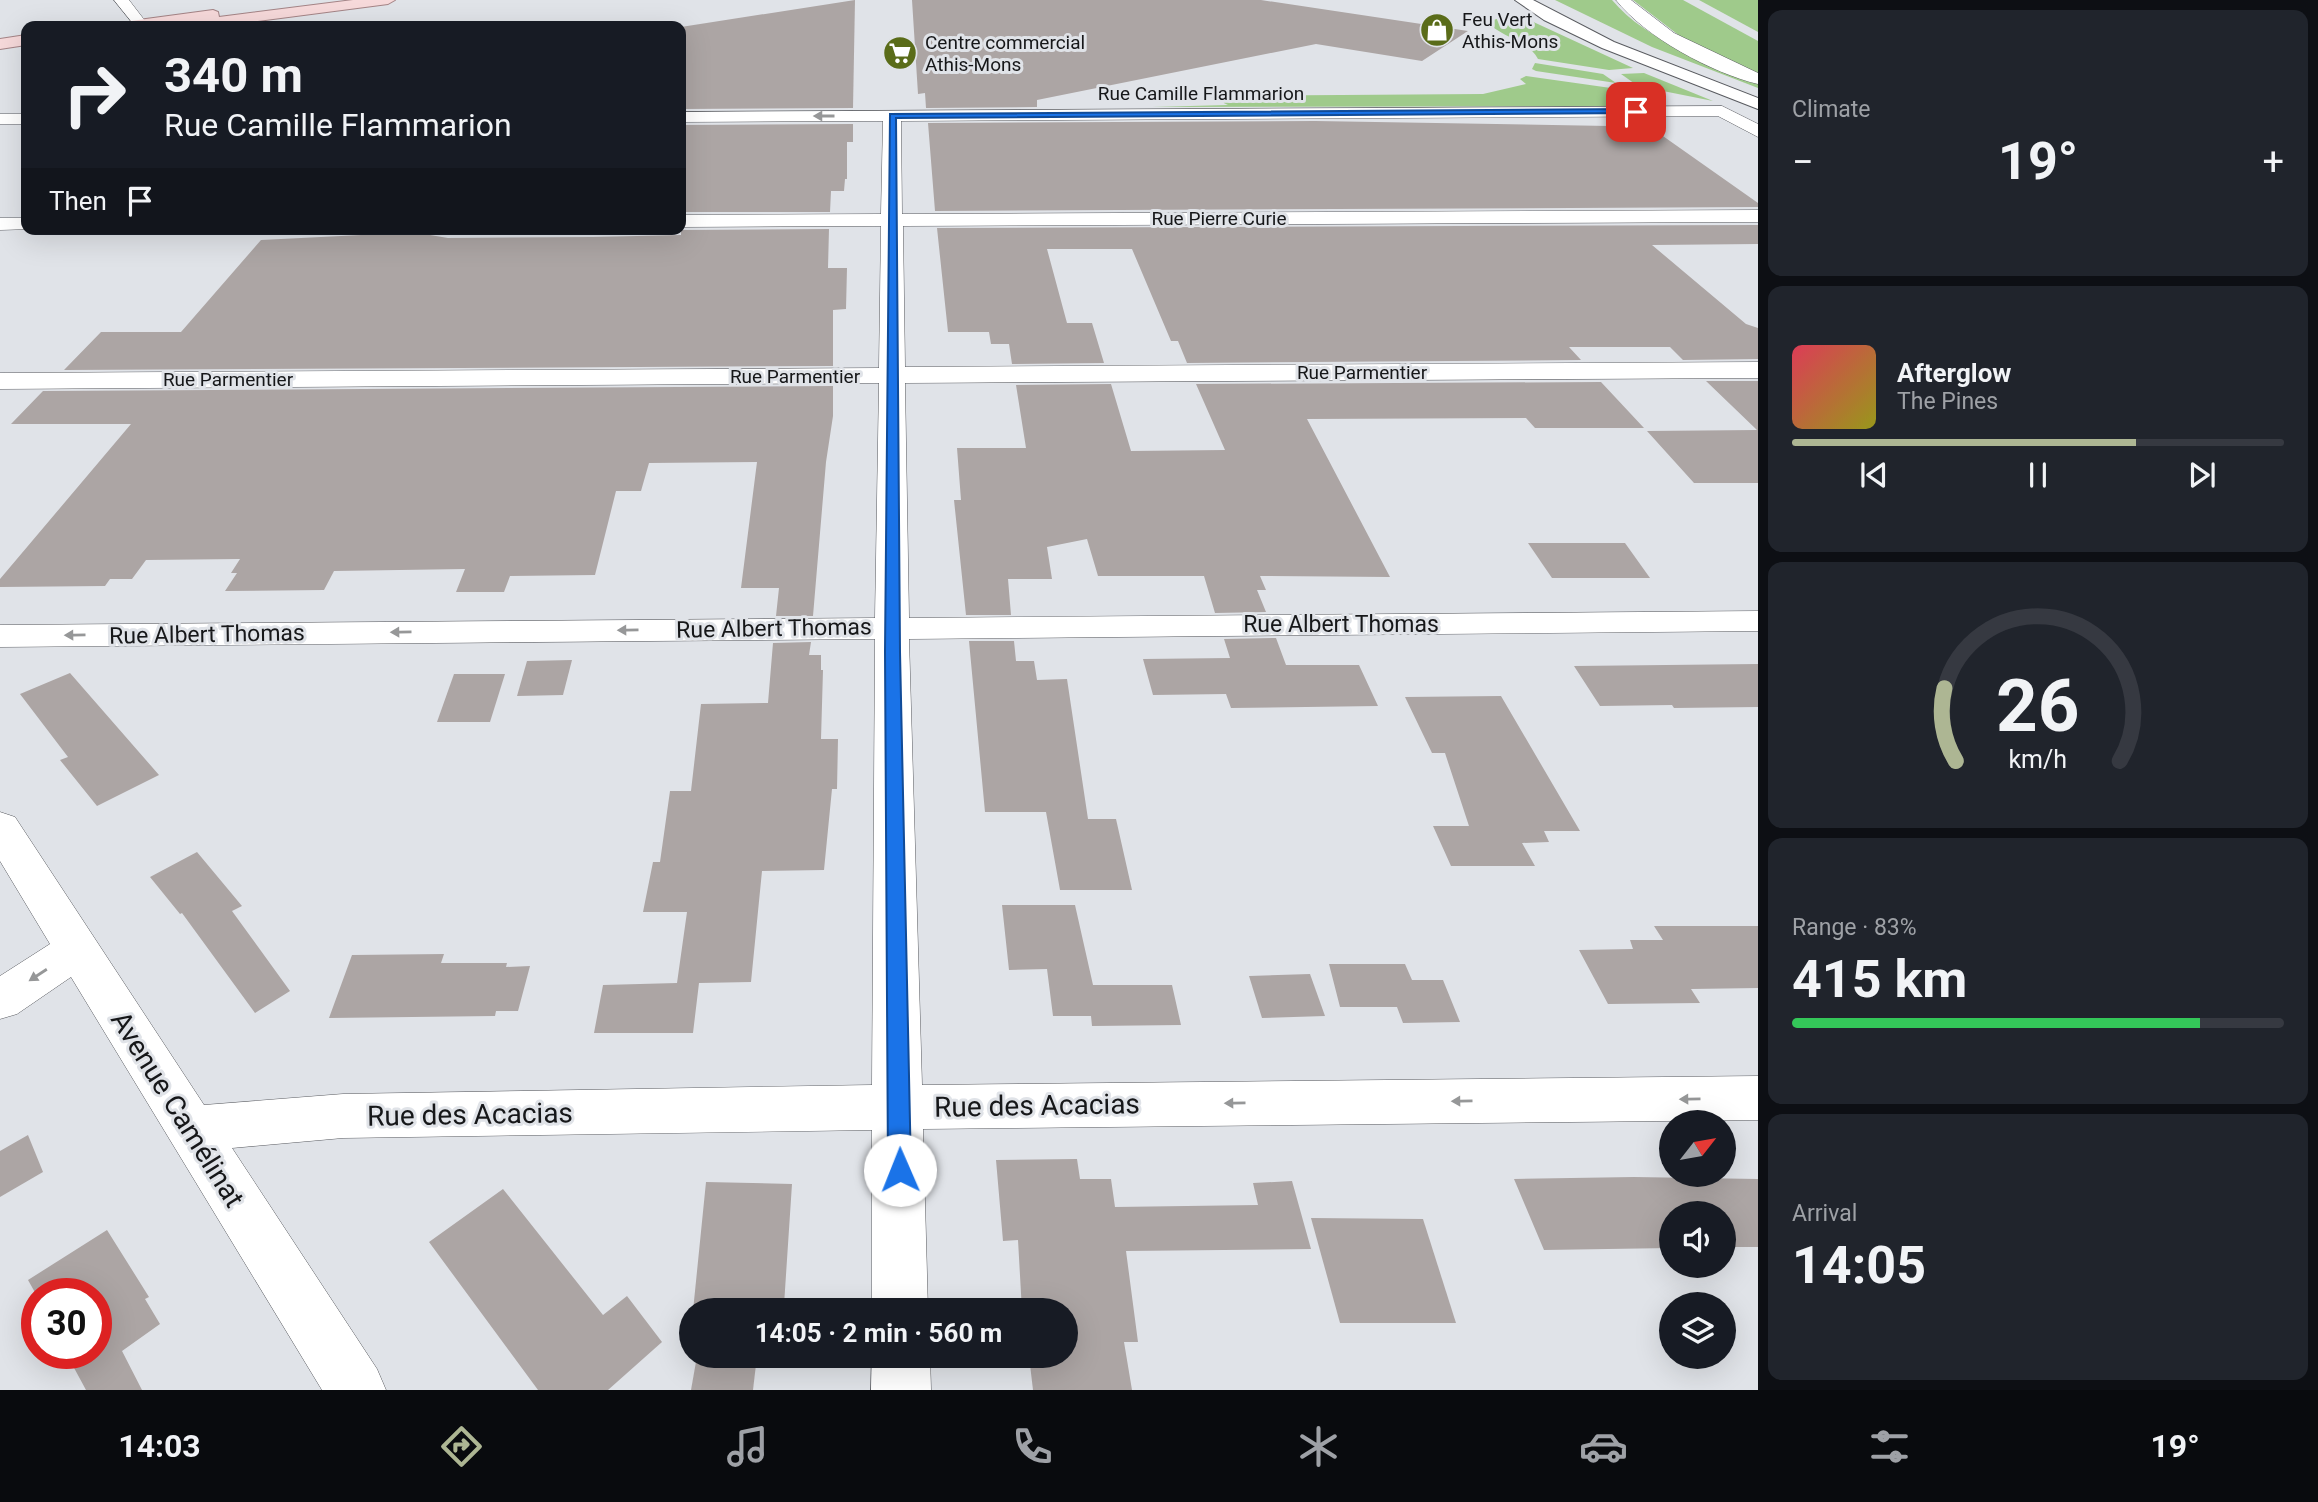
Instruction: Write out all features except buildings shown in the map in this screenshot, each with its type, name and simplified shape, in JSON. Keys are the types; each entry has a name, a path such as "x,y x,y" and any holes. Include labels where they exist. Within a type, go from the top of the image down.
{"main road":[{"path":"173,21 326,0"},
{"path":"226,21 388,0"},
{"path":"1522,0 1559,21 1626,52 1758,104"},
{"path":"1546,0 1623,39 1758,92"},
{"path":"0,44 21,41"},
{"path":"0,51 21,49"}],"street":[{"path":"121,0 133,21"},
{"path":"1623,0 1642,18 1673,39 1758,79"},
{"name":"Rue Camille Flammarion","path":"686,117 1722,111 1758,132"},
{"path":"892,116 892,627 901,1298"},
{"path":"0,120 21,119"},
{"name":"Rue Pierre Curie","path":"686,221 1758,216"},
{"path":"0,224 21,224"},
{"name":"Rue Parmentier","path":"0,381 1758,370"},
{"name":"Rue Albert Thomas","path":"0,636 1758,621"},
{"name":"Avenue Camélinat","path":"0,827 356,1390"},
{"path":"0,1000 77,950"},
{"name":"Rue des Acacias","path":"191,1129 342,1116 1758,1098"},
{"path":"901,1368 901,1390"}],"green space":[{"path":"1555,0 1612,0 1626,15 1661,39 1758,84 1758,88 1652,47"},
{"path":"1633,0 1683,0 1758,41 1758,74 1685,40"},
{"path":"1699,0 1758,0 1758,32"},
{"path":"1503,17 1527,19 1633,68 1609,70 1538,59 1522,43 1487,22"},
{"path":"1535,63 1603,74 1616,83 1536,71 1532,69"},
{"path":"1644,73 1713,101 1638,86 1621,74"},
{"path":"1526,76 1625,90 1650,106 1152,107 1228,105 1209,96 1483,94 1526,84 1520,79"}],"place":[{"name":"Feu Vert Athis-Mons","path":"1437,30"},
{"name":"Centre commercial Athis-Mons","path":"900,53"}],"route":[{"path":"900,1170 892,652 892,116 1636,112"}]}
